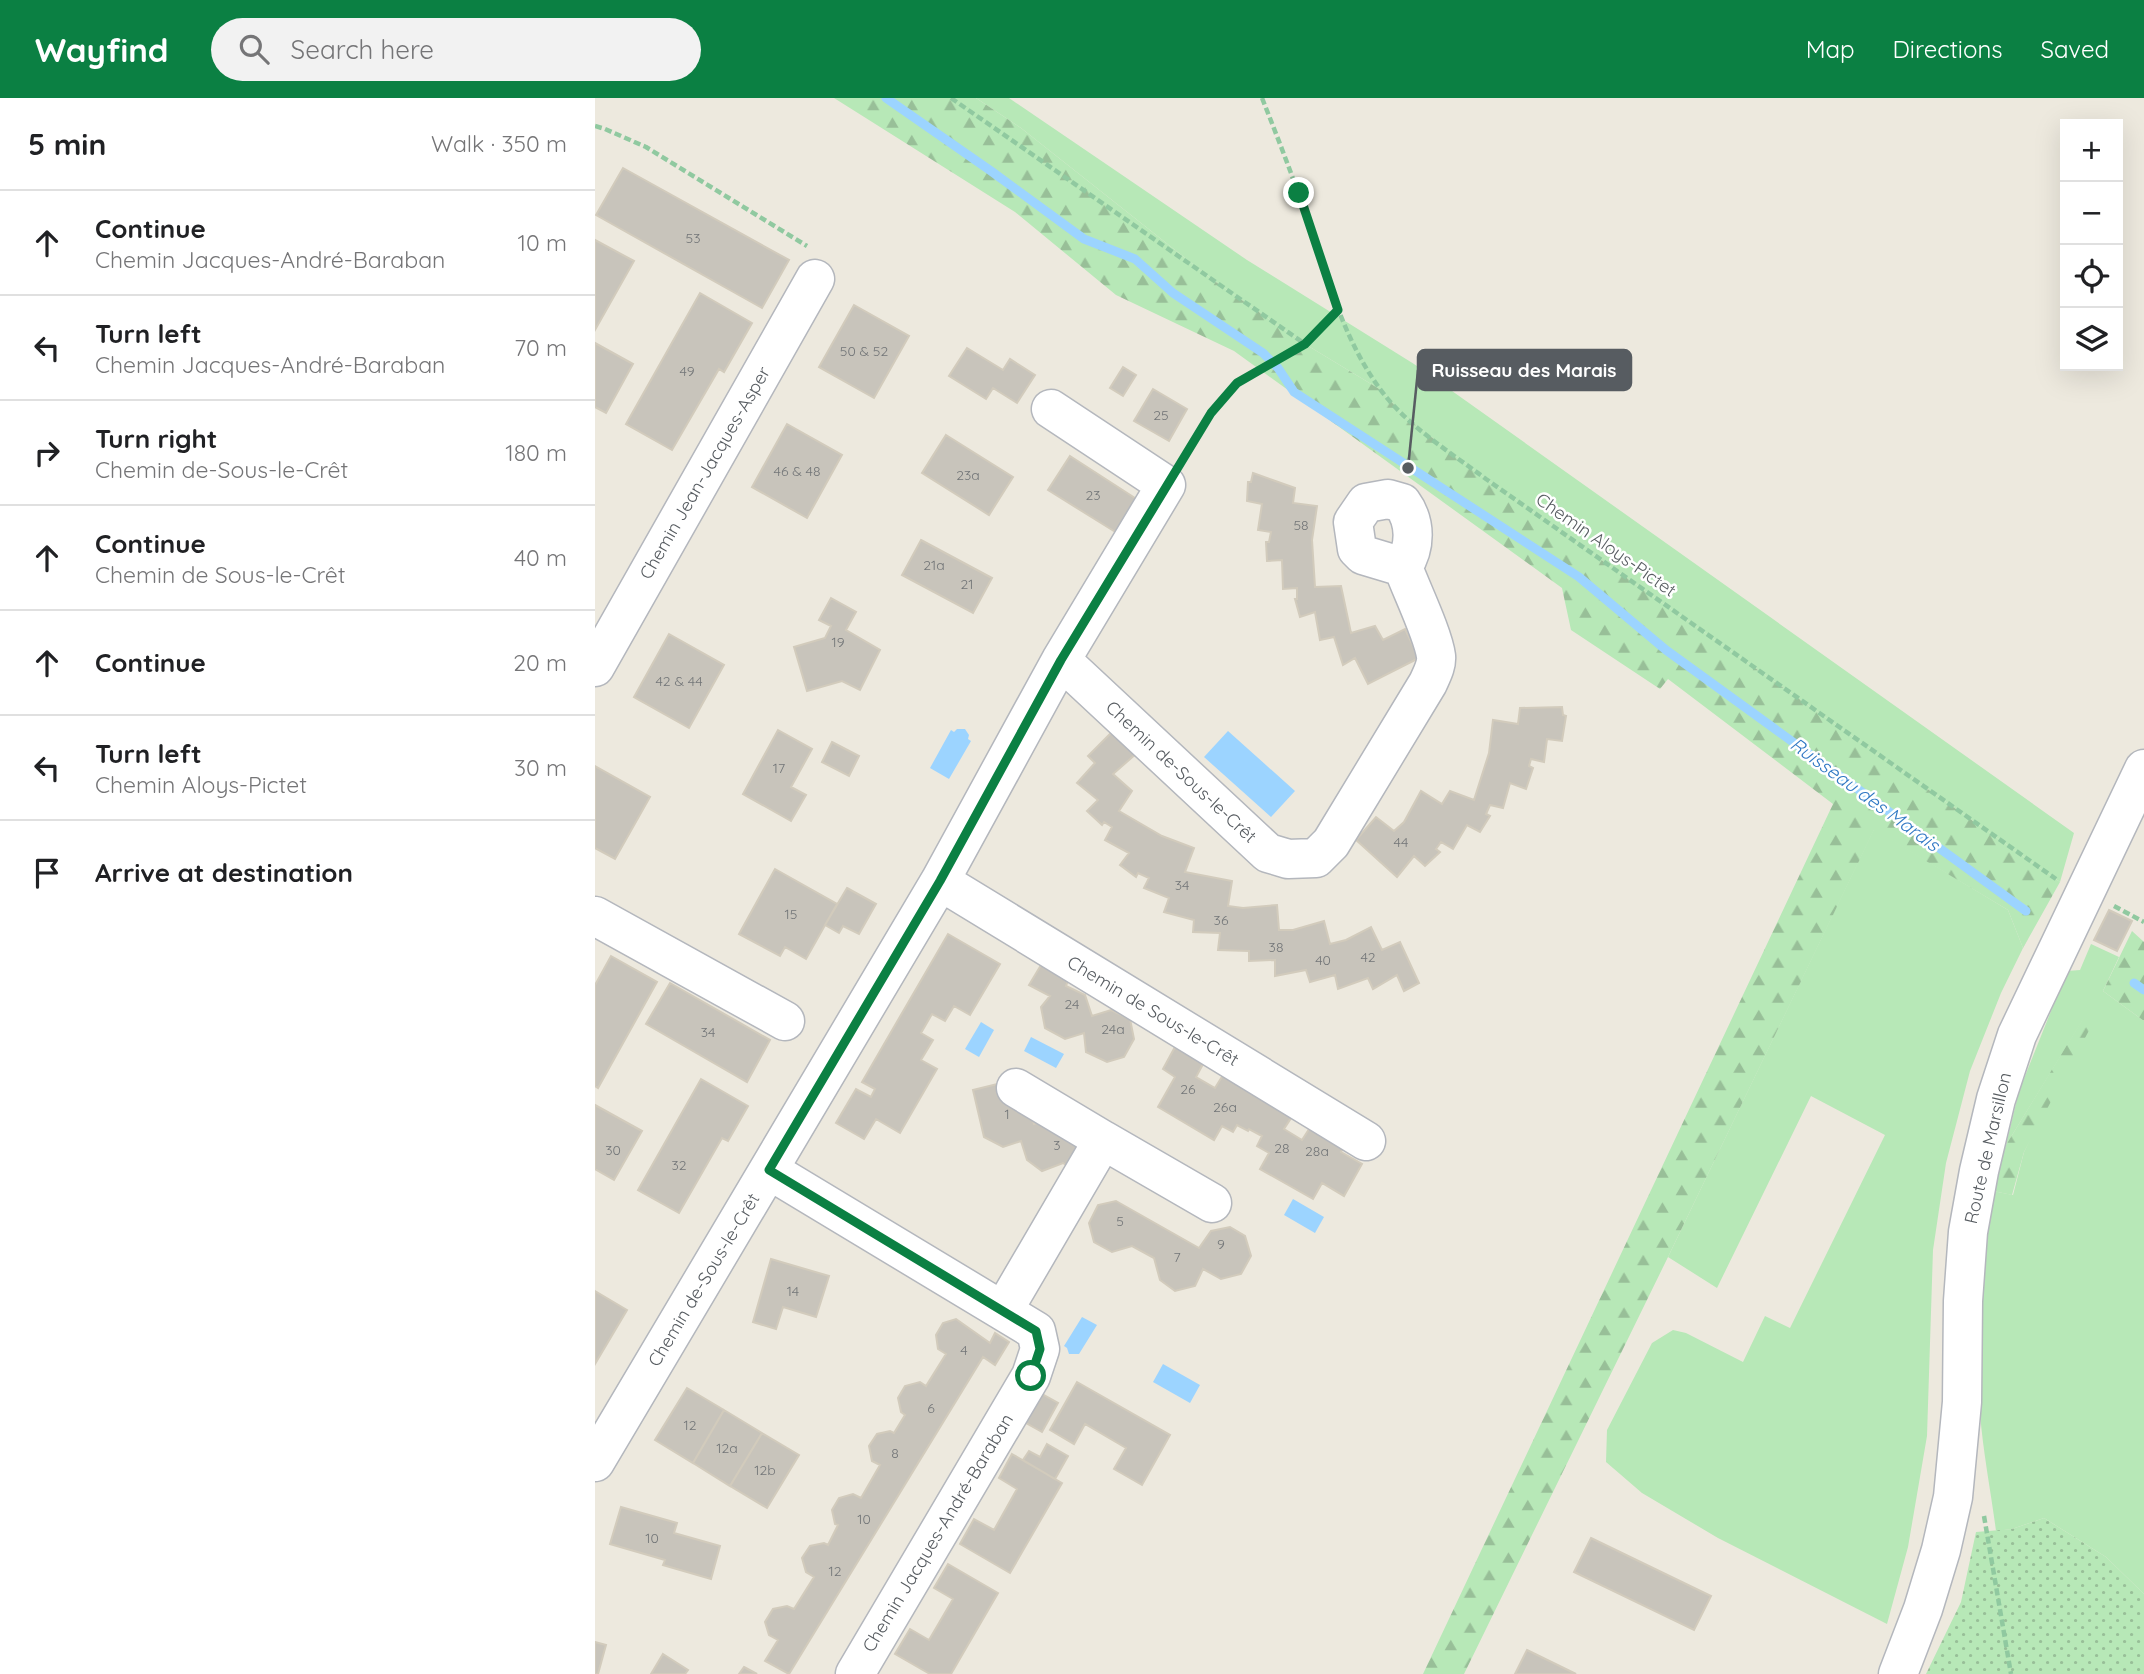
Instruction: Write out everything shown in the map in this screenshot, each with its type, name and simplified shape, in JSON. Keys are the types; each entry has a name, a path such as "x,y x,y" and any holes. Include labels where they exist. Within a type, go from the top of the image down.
{"street":[{"name":"Chemin Jean-Jacques-Asper","path":"595,667 815,279"},
{"path":"1052,409 1166,485"},
{"name":"Chemin de-Sous-le-Crêt","path":"595,1462 940,881 1061,660 1166,485"},
{"name":"Chemin de-Sous-le-Crêt","path":"1061,660 1268,853 1288,859 1316,858 1331,843 1435,667 1436,656 1431,640 1403,567"},
{"name":"Route de Marsillon","path":"1898,1674 1930,1586 1953,1497 1962,1402 1963,1301 1968,1232 1996,1099 2017,1035 2144,769"},
{"name":"Chemin de Sous-le-Crêt","path":"940,881 1366,1141"},
{"path":"595,916 785,1021"},
{"path":"1016,1088 1212,1203"},
{"path":"1003,1311 1103,1140"},
{"name":"Chemin Jacques-André-Baraban","path":"769,1170 1036,1331 1040,1349 1031,1376 855,1674"}],"path":[{"path":"951,98 1305,344"},
{"name":"Chemin Aloys-Pictet","path":"1262,98 1299,193 1338,310 1358,355 1381,390 1404,416 1486,479 2011,849 2060,881 2085,891"},
{"path":"595,127 646,147 805,243 816,259 815,279"},
{"path":"1166,485 1211,413 1237,383 1305,344 1338,310"},
{"path":"1987,1531 2011,1674"}],"green space":[{"path":"834,98 976,98 1021,128 1213,280 1305,344 1381,390 1404,416 1486,479 2060,882 2023,948 2008,910 1874,830 1464,1674 1423,1674 1833,804 1668,679 1660,689 1571,630 1562,588 1234,351 1116,295 1015,212"},
{"path":"976,98 1009,98 1247,260 1414,364 2074,833 2060,882 1486,479 1404,416 1381,390 1305,344 1213,280 1021,128"},
{"path":"1874,829 2008,910 2023,948 2001,993 1970,1071 1946,1163 1933,1250 1927,1436 1908,1547 1887,1624 1718,1538 1642,1493 1606,1462 1607,1430 1652,1343 1673,1330 1686,1333 1743,1362 1765,1316 1790,1328 1885,1135 1811,1096 1717,1288 1668,1257"},
{"path":"2132,931 2144,942 2144,1021 2103,991"},
{"path":"2091,944 2119,957 2103,991 2144,1021 2144,1594 2106,1557 2044,1518 2012,1529 1996,1531 1980,1413 1978,1357 1981,1302 1993,1191 2013,1195 2024,1152 2084,1018 2006,1145 2019,1091 2067,971 2080,970"},
{"path":"2084,1017 2093,1023 2024,1152 2012,1195 1993,1191 2006,1145"},
{"path":"2044,1518 2106,1557 2144,1594 2144,1674 1926,1674 1961,1602 1976,1532 2012,1529"}],"water":[{"path":"957,729 965,729 971,741 949,779 930,768 951,730 954,732"},
{"path":"1228,731 1295,791 1271,817 1204,757"},
{"path":"981,1022 994,1030 979,1057 965,1049"},
{"path":"1031,1037 1064,1054 1056,1068 1024,1051"},
{"path":"1293,1199 1324,1217 1315,1233 1284,1215"},
{"path":"1082,1317 1097,1325 1079,1354 1069,1354 1064,1346"},
{"path":"1163,1364 1200,1385 1190,1403 1153,1382"}],"building":[{"path":"623,168 789,260 762,308 596,215"},
{"path":"595,240 634,261 595,330"},
{"path":"700,293 752,323 724,372 719,369 672,450 626,424"},
{"path":"854,305 909,336 874,398 819,367"},
{"path":"595,343 633,364 606,413 595,407"},
{"path":"967,348 1003,370 1010,359 1035,375 1017,403 993,388 986,399 949,376"},
{"path":"1123,367 1136,375 1123,396 1110,388"},
{"path":"1153,389 1187,409 1169,441 1134,421"},
{"path":"787,424 842,455 807,518 752,487"},
{"path":"946,435 1013,477 989,515 922,473"},
{"path":"1070,456 1138,500 1117,533 1048,490"},
{"path":"1253,473 1295,488 1293,503 1317,506 1312,540 1315,587 1341,586 1351,633 1375,626 1383,640 1405,629 1419,658 1368,684 1355,658 1343,665 1334,637 1320,640 1315,612 1300,617 1295,599 1297,588 1283,589 1282,560 1267,561 1266,542 1269,542 1271,532 1258,530 1262,504 1247,501 1248,482 1251,482"},
{"path":"921,540 992,578 973,613 902,575"},
{"path":"831,598 856,612 846,630 880,650 860,690 842,681 807,691 794,647 825,638 831,626 819,620"},
{"path":"669,634 724,665 689,728 634,697"},
{"path":"1562,707 1563,715 1566,716 1562,741 1547,739 1544,762 1531,759 1529,766 1533,768 1526,789 1510,783 1503,808 1490,805 1486,814 1490,816 1480,832 1467,825 1453,849 1441,842 1436,849 1440,852 1425,866 1414,856 1397,877 1356,840 1376,817 1394,831 1404,822 1421,791 1442,804 1450,791 1474,800 1489,753 1493,720 1518,724 1520,708"},
{"path":"778,730 812,749 791,787 806,795 791,821 743,794"},
{"path":"1113,731 1137,753 1113,774 1132,791 1119,811 1162,836 1194,848 1185,872 1232,881 1228,906 1243,908 1277,905 1279,930 1293,930 1324,921 1330,944 1346,940 1371,927 1382,950 1400,942 1419,983 1404,991 1397,975 1373,989 1368,978 1338,989 1335,975 1310,982 1306,970 1275,976 1275,960 1249,961 1249,951 1218,950 1220,933 1193,932 1194,920 1164,912 1169,898 1144,888 1149,878 1138,873 1136,877 1120,865 1129,853 1105,840 1112,827 1104,822 1102,825 1087,811 1098,800 1077,783 1095,763 1088,756"},
{"path":"832,742 859,756 849,776 822,762"},
{"path":"595,766 650,797 615,859 595,848"},
{"path":"775,869 837,904 806,959 785,947 780,956 739,934"},
{"path":"847,888 876,904 859,934 843,926 839,933 825,925"},
{"path":"2109,910 2132,921 2117,951 2094,940"},
{"path":"948,934 1000,964 970,1015 954,1006 945,1021 932,1014 921,1033 933,1040 921,1060 937,1069 900,1133 876,1119 864,1139 836,1123 856,1089 871,1097 875,1089 862,1082"},
{"path":"611,956 657,982 598,1088 595,1086 595,985"},
{"path":"1044,960 1070,975 1066,986 1085,995 1092,1016 1111,1010 1130,1019 1134,1039 1124,1057 1107,1062 1086,1052 1084,1033 1065,1039 1045,1028 1041,1007 1050,996 1029,985"},
{"path":"670,983 770,1040 747,1082 646,1024"},
{"path":"1175,1047 1203,1064 1196,1077 1215,1088 1223,1075 1293,1115 1284,1129 1302,1140 1311,1126 1345,1145 1341,1152 1362,1164 1344,1196 1322,1183 1313,1199 1260,1169 1269,1153 1257,1146 1262,1136 1249,1129 1248,1131 1237,1125 1233,1132 1222,1126 1214,1140 1158,1107 1175,1077 1163,1069"},
{"path":"701,1079 748,1106 728,1141 722,1138 679,1213 638,1190"},
{"path":"1005,1082 1027,1103 1034,1124 1049,1119 1088,1143 1074,1170 1063,1163 1042,1171 1027,1160 1021,1141 1003,1147 984,1137 973,1090"},
{"path":"595,1105 642,1131 614,1180 595,1169"},
{"path":"1116,1201 1199,1248 1211,1231 1230,1227 1245,1236 1251,1256 1241,1274 1221,1279 1203,1269 1195,1286 1175,1291 1160,1280 1154,1258 1132,1246 1112,1252 1094,1242 1089,1223 1098,1205"},
{"path":"771,1259 829,1276 816,1317 783,1307 776,1329 753,1322"},
{"path":"595,1291 627,1310 595,1364"},
{"path":"956,1319 990,1343 995,1333 1009,1342 995,1365 983,1357 789,1674 765,1661 778,1640 769,1635 765,1622 773,1609 787,1606 794,1609 814,1577 806,1572 802,1558 810,1546 824,1543 828,1545 838,1525 835,1524 832,1510 839,1498 853,1494 861,1498 880,1465 872,1461 869,1446 877,1434 890,1431 894,1433 905,1415 901,1412 898,1398 905,1386 920,1382 926,1386 946,1354 938,1349 936,1335 943,1323"},
{"path":"1077,1382 1170,1435 1142,1485 1114,1469 1126,1448 1085,1424 1074,1444 1050,1430"},
{"path":"687,1388 724,1410 693,1463 655,1440"},
{"path":"1035,1390 1058,1403 1042,1432 1019,1419"},
{"path":"724,1410 762,1433 730,1486 693,1463"},
{"path":"762,1433 799,1455 767,1508 730,1486"},
{"path":"1047,1444 1068,1456 1055,1479 1023,1460 1029,1451 1040,1457"},
{"path":"1012,1454 1062,1483 1010,1573 960,1544 974,1519 994,1530 1017,1489 999,1478"},
{"path":"621,1507 677,1523 674,1533 720,1546 711,1579 663,1565 665,1560 610,1544"},
{"path":"1591,1538 1711,1596 1694,1630 1574,1572"},
{"path":"948,1564 998,1593 951,1674 930,1674 895,1654 910,1629 929,1640 953,1599 934,1588"},
{"path":"595,1642 606,1645 598,1674 595,1674"},
{"path":"1527,1650 1576,1674 1515,1674"},
{"path":"663,1654 688,1670 685,1674 651,1674"},
{"path":"744,1667 757,1674 739,1674"}],"waterway":[{"name":"Ruisseau des Marais","path":"886,98 1084,239 1135,259 1173,293 1263,353 1278,368 1294,392 1579,577 1666,650 2026,911"},
{"name":"Ruisseau des Marais","path":"2134,983 2144,990"}],"place":[{"name":"Ruisseau des Marais","path":"1408,468"}],"route":[{"path":"1031,1376 1040,1349 1036,1331 769,1170 940,881 1061,660 1211,413 1237,383 1305,344 1338,310 1299,193"}]}
